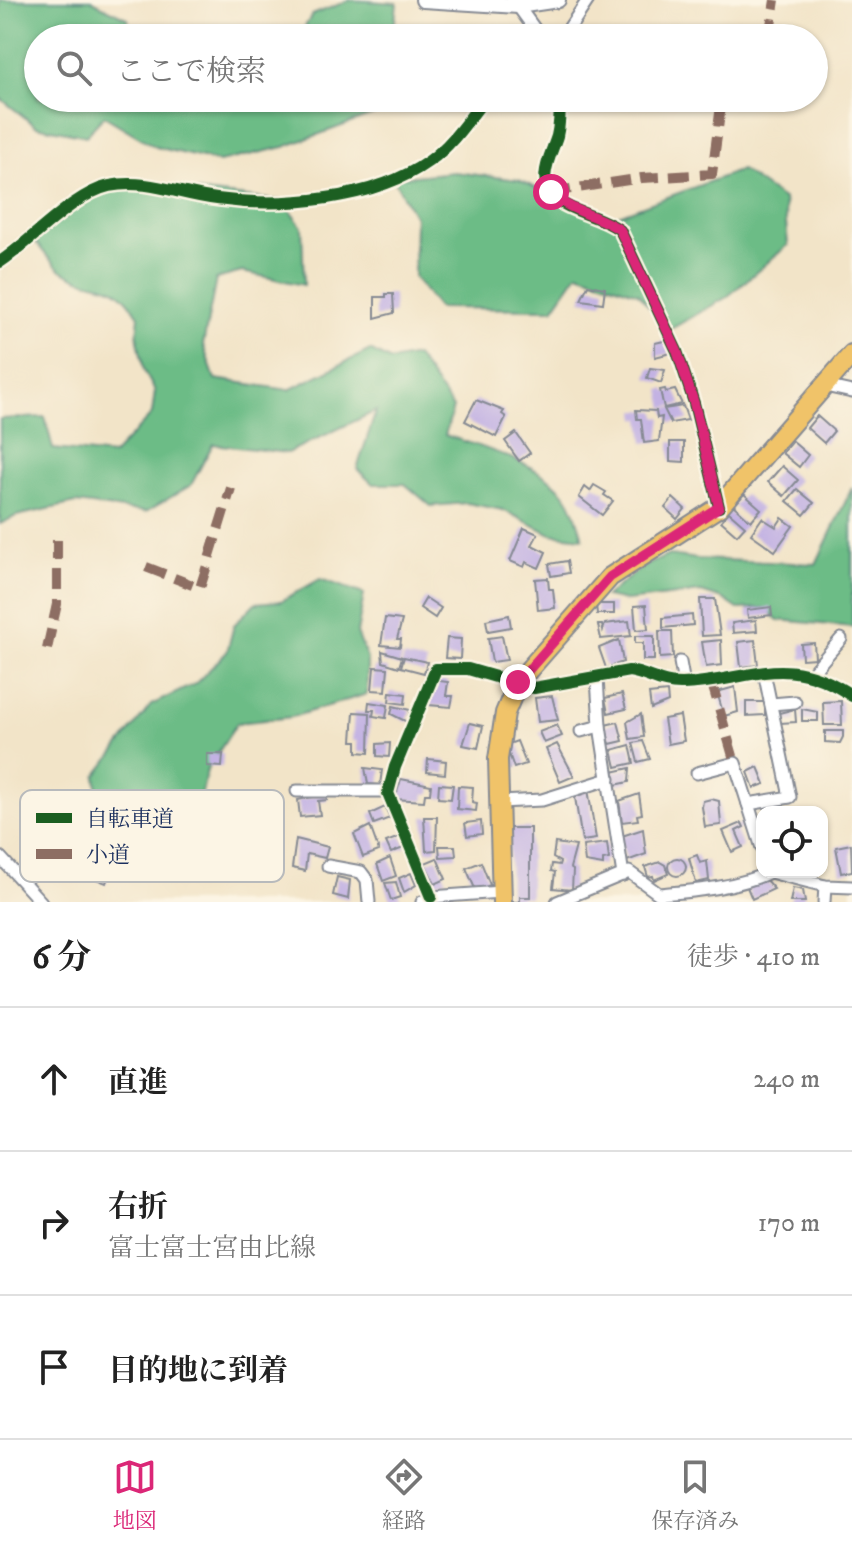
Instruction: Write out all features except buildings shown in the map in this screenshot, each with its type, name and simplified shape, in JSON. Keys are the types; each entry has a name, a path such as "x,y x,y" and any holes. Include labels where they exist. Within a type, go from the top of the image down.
{"main road":[{"path":"502,897 500,736 518,682 610,577 719,507 852,354"}],"street":[{"path":"423,0 518,6 558,0"},
{"path":"572,24 588,0"},
{"path":"518,6 531,24"},
{"path":"0,262 85,197 106,187 150,185 217,199 263,202 313,200 351,193 429,161 456,136 474,112"},
{"path":"559,112 556,138 546,156 548,189 557,200 605,220 620,230 677,351 694,403 719,507"},
{"path":"825,386 852,392"},
{"path":"812,673 841,639"},
{"path":"680,662 684,684"},
{"path":"502,897 426,900 389,791 436,669 468,669 534,688 629,671 642,673 661,684 684,684 788,669 812,673 852,696"},
{"path":"748,804 790,797 764,672"},
{"path":"597,678 600,726 623,875"},
{"path":"771,704 795,702"},
{"path":"581,731 600,726"},
{"path":"697,773 735,763 756,829"},
{"path":"499,802 542,800 609,779"},
{"path":"297,791 389,791"},
{"path":"0,857 20,879"},
{"path":"328,866 361,872 367,880 369,902"},
{"path":"557,902 629,872 659,894 703,890 757,878"},
{"path":"794,878 825,886 852,887"},
{"path":"23,882 41,902"},
{"path":"824,902 825,886"}],"green space":[{"path":"0,0 91,0 128,19 128,24 24,24 24,112 380,112 284,147 219,162 156,147 104,116 86,136 36,126 0,98"},
{"path":"350,0 397,3 395,24 307,24 312,15"},
{"path":"741,170 784,200 788,245 727,297 669,330 638,293 578,273 553,309 438,308 414,277 415,217 393,178 454,172 519,180 605,220"},
{"path":"158,187 282,201 302,227 304,285 242,272 216,279 203,345 215,379 289,390 370,350 391,361 416,356 453,408 445,435 494,451 543,475 570,501 583,538 551,534 503,510 467,503 431,506 405,484 373,484 357,469 376,411 287,453 213,444 191,485 146,512 76,503 16,516 0,524 0,419 45,417 53,449 113,455 152,414 155,391 144,371 137,334 139,316 113,289 78,279 62,270 35,241 98,190"},
{"path":"852,488 852,627 778,620 764,608 738,609 723,599 701,592 627,601 605,597 642,567 669,555 816,564"},
{"path":"320,579 364,594 357,633 367,659 367,694 292,717 237,723 207,770 203,790 98,790 96,776 151,705 195,684 227,652 234,625 255,603 281,601"}],"marked path":[{"path":"771,24 775,0"},
{"path":"551,192 642,178 712,174 720,112"},
{"path":"146,567 200,588 231,488"},
{"path":"47,649 57,604 57,536"},
{"path":"711,680 735,763"}],"cycle path":[{"path":"0,262 81,198 109,186 136,184 217,199 270,202 327,198 382,185 437,155 474,112"},
{"path":"560,112 557,136 546,169 546,185 557,200 620,230 677,351 694,403 719,507"},
{"path":"431,897 388,793 395,767 436,669 468,669 534,688 629,671 668,683 683,684 788,671 829,682 852,696"}],"route":[{"path":"518,682 610,577 634,558 677,535 719,507 694,403 677,351 620,230 605,220 557,200 551,192"}]}
